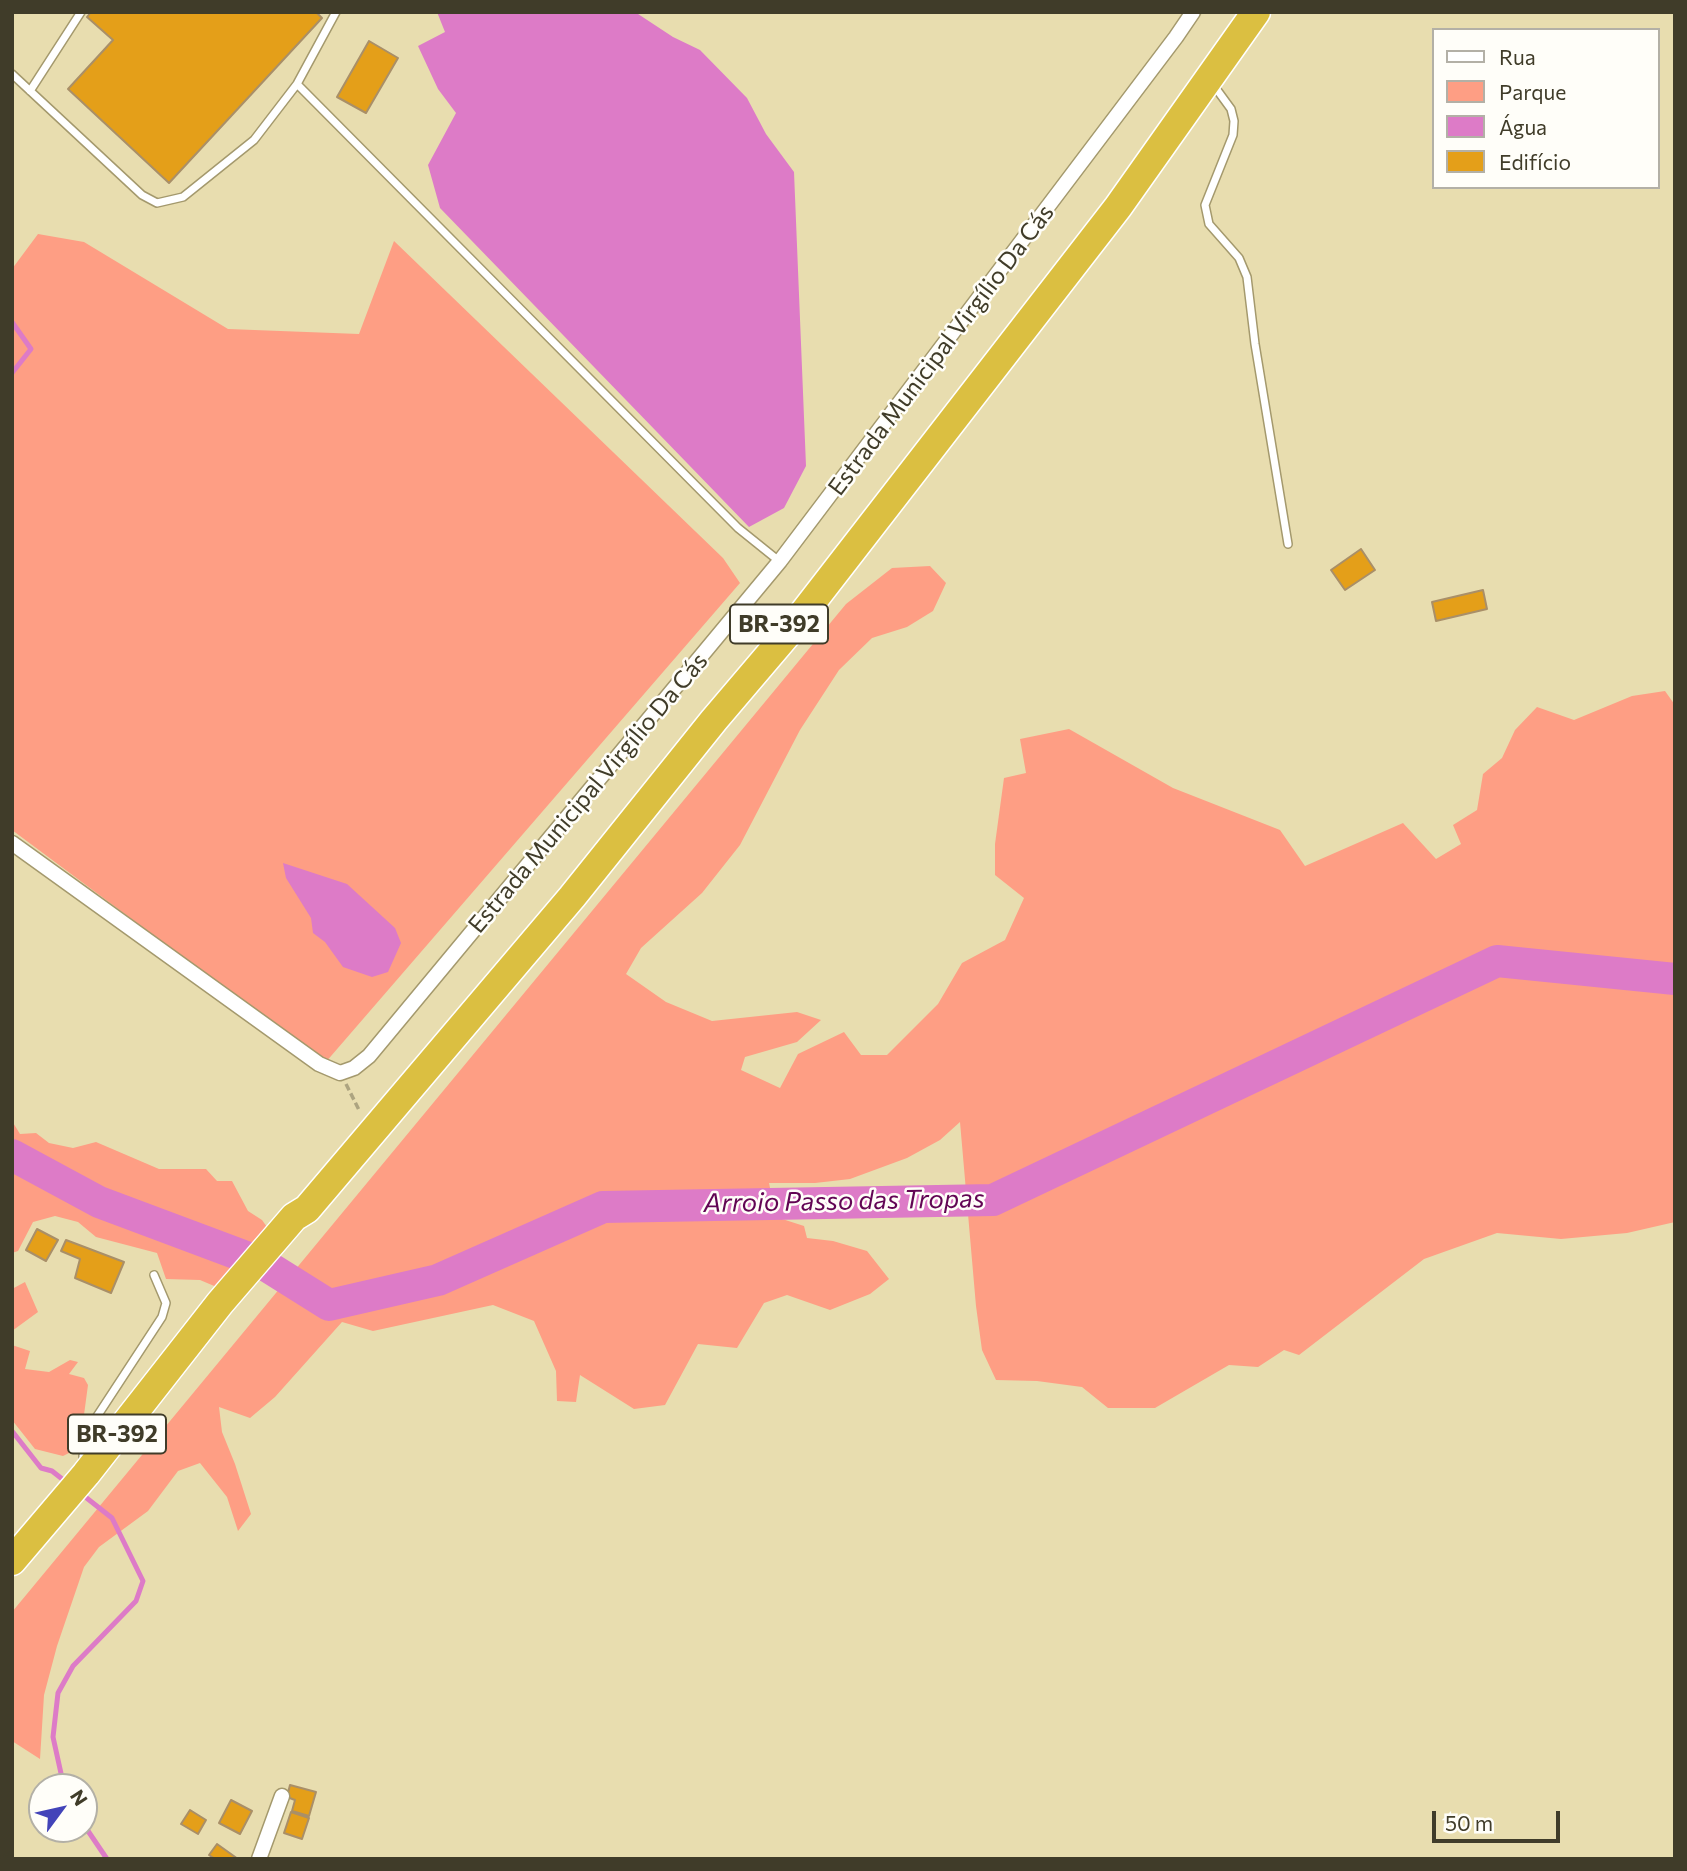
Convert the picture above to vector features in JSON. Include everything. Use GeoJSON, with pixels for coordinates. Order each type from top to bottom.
{"type":"FeatureCollection","features":[{"type":"Feature","properties":{"kind":"highway","name":"BR-392"},"geometry":{"type":"LineString","coordinates":[[12,1561],[86,1474],[220,1303],[294,1217],[301,1204],[365,1121],[706,715],[874,506],[1204,77],[1242,12]]}},
{"type":"Feature","properties":{"kind":"highway"},"geometry":{"type":"LineString","coordinates":[[294,1217],[307,1209],[572,897],[714,720],[788,633],[1118,207],[1204,77],[1256,12]]}},
{"type":"Feature","properties":{"kind":"street","name":"Estrada Municipal Virgílio Da Cás"},"geometry":{"type":"LineString","coordinates":[[340,1073],[354,1068],[369,1056],[780,561],[1193,12]]}},
{"type":"Feature","properties":{"kind":"street"},"geometry":{"type":"LineString","coordinates":[[12,843],[319,1065],[340,1073]]}},
{"type":"Feature","properties":{"kind":"street"},"geometry":{"type":"LineString","coordinates":[[259,1859],[282,1796]]}},
{"type":"Feature","properties":{"kind":"lane"},"geometry":{"type":"LineString","coordinates":[[30,91],[81,12]]}},
{"type":"Feature","properties":{"kind":"lane"},"geometry":{"type":"LineString","coordinates":[[12,74],[142,195],[157,203],[183,197],[254,140],[297,85],[336,12]]}},
{"type":"Feature","properties":{"kind":"lane"},"geometry":{"type":"LineString","coordinates":[[1204,77],[1231,109],[1234,121],[1233,135],[1205,205],[1209,224],[1239,258],[1247,277],[1255,344],[1288,544]]}},
{"type":"Feature","properties":{"kind":"lane"},"geometry":{"type":"LineString","coordinates":[[297,85],[738,528],[780,561]]}},
{"type":"Feature","properties":{"kind":"lane"},"geometry":{"type":"LineString","coordinates":[[86,1474],[83,1456],[92,1424],[162,1317],[166,1303],[155,1275]]}},
{"type":"Feature","properties":{"kind":"path"},"geometry":{"type":"LineString","coordinates":[[340,1073],[365,1121]]}},
{"type":"Feature","properties":{"kind":"green space"},"geometry":{"type":"Polygon","coordinates":[[[38,234],[84,242],[228,329],[359,334],[394,241],[723,558],[740,583],[325,1063],[12,830],[12,269],[38,234]]]}},
{"type":"Feature","properties":{"kind":"green space"},"geometry":{"type":"Polygon","coordinates":[[[930,566],[946,583],[933,611],[907,627],[872,638],[839,670],[800,730],[740,845],[702,893],[641,948],[626,974],[666,1002],[712,1021],[797,1012],[821,1020],[797,1042],[745,1057],[741,1070],[780,1088],[798,1054],[844,1032],[861,1055],[887,1055],[938,1004],[962,963],[1005,940],[1024,898],[995,875],[995,844],[1004,778],[1026,773],[1020,739],[1069,729],[1173,788],[1280,830],[1305,866],[1403,823],[1436,859],[1461,844],[1453,825],[1477,810],[1483,774],[1502,758],[1515,730],[1537,707],[1574,720],[1632,696],[1665,691],[1675,705],[1675,1222],[1627,1233],[1561,1239],[1497,1233],[1424,1259],[1299,1355],[1284,1350],[1258,1367],[1229,1365],[1155,1408],[1108,1408],[1082,1387],[1037,1381],[996,1380],[982,1350],[960,1122],[940,1140],[907,1158],[850,1179],[815,1183],[769,1183],[776,1217],[804,1226],[807,1238],[833,1241],[867,1251],[889,1279],[870,1294],[830,1310],[787,1295],[764,1303],[737,1348],[698,1344],[665,1405],[634,1409],[580,1375],[576,1402],[557,1401],[556,1371],[534,1321],[493,1305],[373,1331],[342,1322],[275,1397],[250,1418],[219,1407],[222,1432],[251,1514],[238,1531],[227,1497],[200,1463],[178,1471],[148,1511],[99,1547],[84,1567],[57,1646],[44,1695],[40,1759],[12,1741],[12,1612],[846,604],[892,568],[930,566]]]}},
{"type":"Feature","properties":{"kind":"green space"},"geometry":{"type":"Polygon","coordinates":[[[12,1121],[20,1134],[36,1133],[49,1143],[73,1148],[96,1142],[159,1169],[206,1169],[217,1181],[232,1181],[248,1211],[262,1220],[267,1227],[219,1288],[200,1280],[166,1279],[157,1253],[96,1237],[78,1222],[55,1216],[33,1222],[18,1251],[12,1253],[12,1121]]]}},
{"type":"Feature","properties":{"kind":"green space"},"geometry":{"type":"Polygon","coordinates":[[[25,1282],[38,1312],[12,1331],[12,1289],[25,1282]]]}},
{"type":"Feature","properties":{"kind":"green space"},"geometry":{"type":"Polygon","coordinates":[[[12,1345],[30,1351],[25,1369],[49,1372],[70,1360],[78,1362],[69,1374],[84,1378],[88,1385],[81,1437],[71,1452],[63,1456],[35,1449],[12,1420],[12,1345]]]}},
{"type":"Feature","properties":{"kind":"water"},"geometry":{"type":"Polygon","coordinates":[[[437,12],[635,12],[673,37],[700,50],[747,98],[766,134],[794,172],[806,466],[784,508],[749,527],[440,208],[428,165],[456,113],[438,89],[418,46],[445,32],[437,12]]]}},
{"type":"Feature","properties":{"kind":"water"},"geometry":{"type":"Polygon","coordinates":[[[283,863],[347,884],[395,928],[401,943],[388,972],[372,977],[343,967],[325,942],[313,933],[311,918],[286,878],[283,863]]]}},
{"type":"Feature","properties":{"kind":"building"},"geometry":{"type":"Polygon","coordinates":[[[91,12],[316,12],[322,18],[169,183],[68,89],[113,40],[87,17],[91,12]]]}},
{"type":"Feature","properties":{"kind":"building"},"geometry":{"type":"Polygon","coordinates":[[[369,41],[398,58],[366,113],[337,97],[369,41]]]}},
{"type":"Feature","properties":{"kind":"building"},"geometry":{"type":"Polygon","coordinates":[[[1361,549],[1375,570],[1345,590],[1331,570],[1361,549]]]}},
{"type":"Feature","properties":{"kind":"building"},"geometry":{"type":"Polygon","coordinates":[[[1483,590],[1487,609],[1436,621],[1432,602],[1483,590]]]}},
{"type":"Feature","properties":{"kind":"building"},"geometry":{"type":"Polygon","coordinates":[[[37,1229],[58,1240],[46,1261],[26,1250],[37,1229]]]}},
{"type":"Feature","properties":{"kind":"building"},"geometry":{"type":"Polygon","coordinates":[[[66,1240],[124,1262],[111,1293],[75,1278],[80,1259],[61,1251],[66,1240]]]}},
{"type":"Feature","properties":{"kind":"building"},"geometry":{"type":"Polygon","coordinates":[[[290,1785],[316,1792],[309,1816],[292,1811],[295,1800],[287,1797],[290,1785]]]}},
{"type":"Feature","properties":{"kind":"building"},"geometry":{"type":"Polygon","coordinates":[[[231,1800],[252,1811],[240,1834],[219,1823],[231,1800]]]}},
{"type":"Feature","properties":{"kind":"building"},"geometry":{"type":"Polygon","coordinates":[[[190,1810],[206,1820],[198,1834],[181,1824],[190,1810]]]}},
{"type":"Feature","properties":{"kind":"building"},"geometry":{"type":"Polygon","coordinates":[[[291,1812],[309,1818],[302,1839],[284,1833],[291,1812]]]}},
{"type":"Feature","properties":{"kind":"building"},"geometry":{"type":"Polygon","coordinates":[[[217,1844],[238,1859],[215,1859],[209,1855],[217,1844]]]}},
{"type":"Feature","properties":{"kind":"waterway"},"geometry":{"type":"LineString","coordinates":[[12,322],[31,349],[12,373]]}},
{"type":"Feature","properties":{"kind":"waterway","name":"Arroio Passo das Tropas"},"geometry":{"type":"LineString","coordinates":[[12,1155],[99,1202],[262,1263],[329,1305],[438,1280],[603,1207],[993,1200],[1497,961],[1675,979]]}},
{"type":"Feature","properties":{"kind":"waterway"},"geometry":{"type":"LineString","coordinates":[[12,1431],[41,1468],[52,1471],[66,1482]]}},
{"type":"Feature","properties":{"kind":"waterway"},"geometry":{"type":"LineString","coordinates":[[61,1773],[53,1737],[58,1693],[73,1666],[136,1601],[143,1581],[112,1518],[79,1492]]}},
{"type":"Feature","properties":{"kind":"waterway"},"geometry":{"type":"LineString","coordinates":[[96,1843],[107,1859]]}}]}
